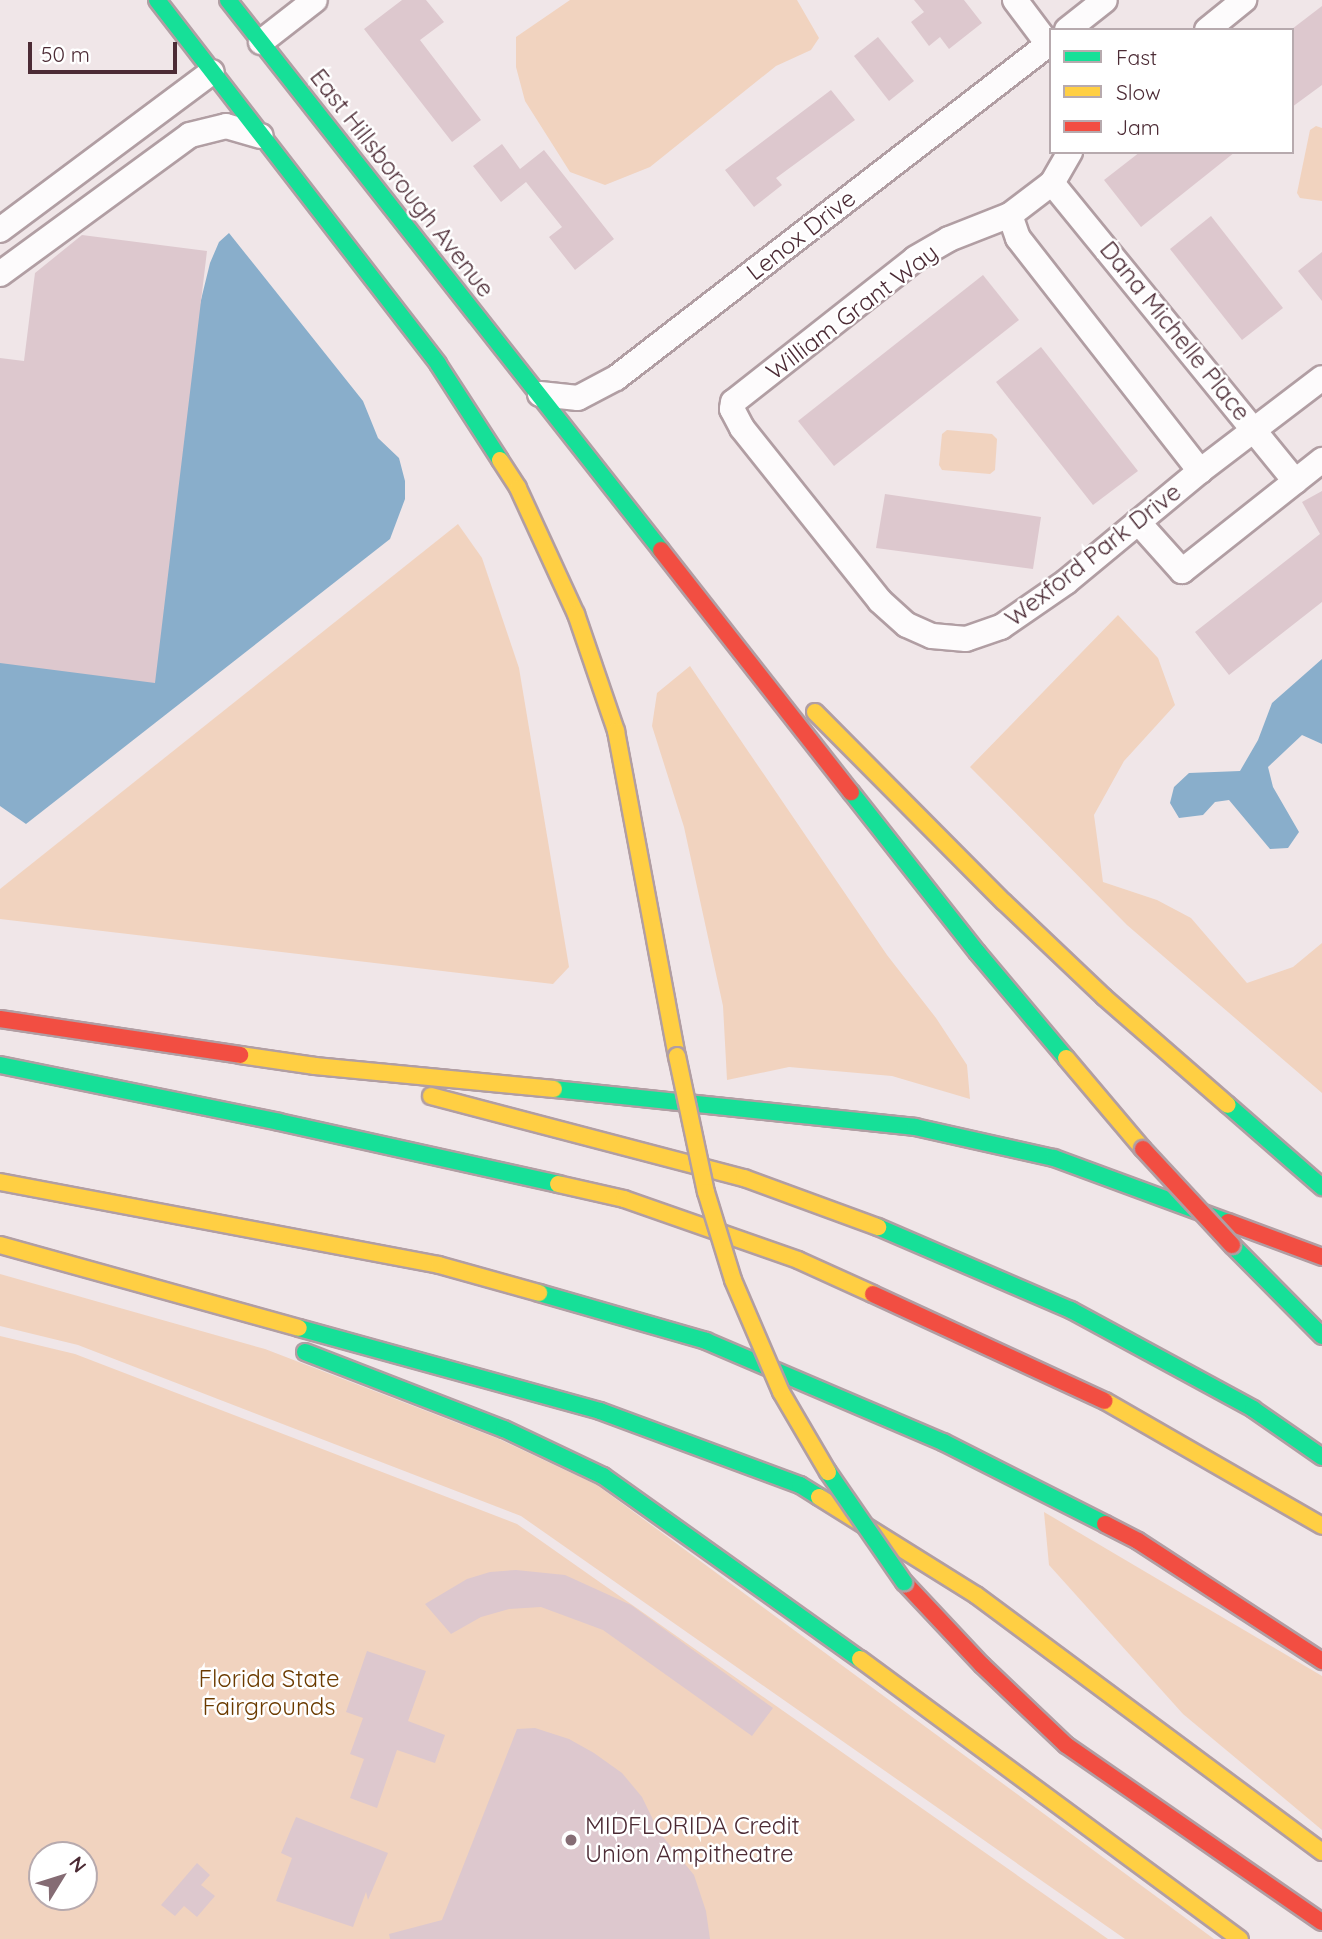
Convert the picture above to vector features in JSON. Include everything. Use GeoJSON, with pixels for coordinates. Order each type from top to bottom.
{"type":"FeatureCollection","features":[{"type":"Feature","properties":{"kind":"main road"},"geometry":{"type":"LineString","coordinates":[[157,0],[225,72],[261,135],[438,364],[517,488],[576,614],[616,731],[677,1056],[706,1192],[738,1292],[781,1392],[836,1485],[904,1582],[982,1665],[1066,1745],[1322,1922]]}},
{"type":"Feature","properties":{"kind":"main road","name":"East Hillsborough Avenue"},"geometry":{"type":"LineString","coordinates":[[228,0],[249,40],[415,237],[688,585]]}},
{"type":"Feature","properties":{"kind":"main road"},"geometry":{"type":"LineString","coordinates":[[358,192],[389,221],[415,237]]}},
{"type":"Feature","properties":{"kind":"main road"},"geometry":{"type":"LineString","coordinates":[[688,585],[787,684]]}},
{"type":"Feature","properties":{"kind":"main road"},"geometry":{"type":"LineString","coordinates":[[688,585],[977,952],[1143,1149],[1322,1336]]}},
{"type":"Feature","properties":{"kind":"main road"},"geometry":{"type":"LineString","coordinates":[[807,704],[1004,902],[1104,997],[1322,1187]]}},
{"type":"Feature","properties":{"kind":"main road"},"geometry":{"type":"LineString","coordinates":[[0,1020],[315,1066],[728,1105],[915,1127],[1054,1158],[1322,1257]]}},
{"type":"Feature","properties":{"kind":"main road"},"geometry":{"type":"LineString","coordinates":[[0,1065],[279,1122],[624,1199],[798,1260],[1086,1390],[1322,1526]]}},
{"type":"Feature","properties":{"kind":"main road"},"geometry":{"type":"LineString","coordinates":[[315,1066],[744,1178],[885,1230],[1071,1310],[1253,1409],[1322,1457]]}},
{"type":"Feature","properties":{"kind":"main road"},"geometry":{"type":"LineString","coordinates":[[0,1182],[439,1265],[706,1341],[943,1442],[1125,1535],[1322,1661]]}},
{"type":"Feature","properties":{"kind":"main road"},"geometry":{"type":"LineString","coordinates":[[0,1245],[600,1411],[800,1485],[976,1595],[1322,1852]]}},
{"type":"Feature","properties":{"kind":"main road"},"geometry":{"type":"LineString","coordinates":[[97,1272],[262,1336]]}},
{"type":"Feature","properties":{"kind":"main road"},"geometry":{"type":"LineString","coordinates":[[288,1346],[504,1429],[603,1476],[960,1730],[1240,1939]]}},
{"type":"Feature","properties":{"kind":"main road"},"geometry":{"type":"LineString","coordinates":[[1144,1801],[1300,1928]]}},
{"type":"Feature","properties":{"kind":"street"},"geometry":{"type":"LineString","coordinates":[[249,40],[315,0]]}},
{"type":"Feature","properties":{"kind":"street"},"geometry":{"type":"LineString","coordinates":[[1015,0],[1049,33]]}},
{"type":"Feature","properties":{"kind":"street","name":"Lenox Drive"},"geometry":{"type":"LineString","coordinates":[[1069,28],[1105,0]]}},
{"type":"Feature","properties":{"kind":"street"},"geometry":{"type":"LineString","coordinates":[[1209,28],[1244,0]]}},
{"type":"Feature","properties":{"kind":"street","name":"Lenox Drive"},"geometry":{"type":"LineString","coordinates":[[540,394],[578,398],[616,378],[1049,44]]}},
{"type":"Feature","properties":{"kind":"street"},"geometry":{"type":"LineString","coordinates":[[0,230],[225,72]]}},
{"type":"Feature","properties":{"kind":"street"},"geometry":{"type":"LineString","coordinates":[[0,274],[190,135],[226,126],[261,135]]}},
{"type":"Feature","properties":{"kind":"street","name":"William Grant Way"},"geometry":{"type":"LineString","coordinates":[[733,402],[915,259],[949,239],[1010,215],[1052,183],[1069,154]]}},
{"type":"Feature","properties":{"kind":"street","name":"Dana Michelle Place"},"geometry":{"type":"LineString","coordinates":[[1052,183],[1295,481]]}},
{"type":"Feature","properties":{"kind":"street"},"geometry":{"type":"LineString","coordinates":[[1010,215],[1018,238],[1200,471]]}},
{"type":"Feature","properties":{"kind":"street","name":"Wexford Park Drive"},"geometry":{"type":"LineString","coordinates":[[733,402],[732,409],[742,428],[880,601],[907,625],[932,636],[966,639],[1002,627],[1066,582],[1200,471],[1322,378]]}},
{"type":"Feature","properties":{"kind":"street"},"geometry":{"type":"LineString","coordinates":[[1138,522],[1182,571],[1322,460]]}},
{"type":"Feature","properties":{"kind":"green space"},"geometry":{"type":"Polygon","coordinates":[[[570,0],[797,0],[819,38],[811,50],[776,66],[650,167],[605,185],[570,172],[525,101],[516,67],[516,37],[570,0]]]}},
{"type":"Feature","properties":{"kind":"green space"},"geometry":{"type":"Polygon","coordinates":[[[1316,126],[1322,128],[1322,201],[1300,198],[1297,193],[1310,130],[1316,126]]]}},
{"type":"Feature","properties":{"kind":"green space"},"geometry":{"type":"Polygon","coordinates":[[[947,430],[992,434],[997,439],[995,470],[990,474],[942,470],[939,465],[942,434],[947,430]]]}},
{"type":"Feature","properties":{"kind":"green space"},"geometry":{"type":"Polygon","coordinates":[[[458,524],[482,558],[519,668],[569,967],[553,984],[0,919],[0,889],[458,524]]]}},
{"type":"Feature","properties":{"kind":"green space"},"geometry":{"type":"Polygon","coordinates":[[[1118,615],[1158,658],[1175,705],[1124,761],[1094,815],[1103,882],[1157,900],[1191,918],[1247,983],[1293,967],[1322,943],[1322,1093],[1127,925],[970,767],[1118,615]]]}},
{"type":"Feature","properties":{"kind":"green space"},"geometry":{"type":"Polygon","coordinates":[[[690,666],[887,955],[936,1018],[967,1065],[970,1099],[892,1076],[789,1067],[727,1080],[723,1006],[684,827],[652,726],[657,693],[690,666]]]}},
{"type":"Feature","properties":{"kind":"green space"},"geometry":{"type":"Polygon","coordinates":[[[0,1274],[265,1349],[499,1439],[597,1485],[1214,1939],[1125,1939],[521,1516],[78,1345],[0,1326],[0,1274]]]}},
{"type":"Feature","properties":{"kind":"green space","name":"Florida State Fairgrounds"},"geometry":{"type":"Polygon","coordinates":[[[0,1336],[75,1354],[517,1524],[1108,1939],[0,1939],[0,1336]]]}},
{"type":"Feature","properties":{"kind":"green space"},"geometry":{"type":"Polygon","coordinates":[[[1044,1512],[1322,1676],[1322,1830],[1183,1714],[1049,1565],[1044,1512]]]}},
{"type":"Feature","properties":{"kind":"water"},"geometry":{"type":"Polygon","coordinates":[[[229,233],[363,401],[378,438],[399,458],[405,481],[405,499],[390,539],[26,824],[0,806],[0,632],[200,304],[210,263],[219,242],[229,233]]]}},
{"type":"Feature","properties":{"kind":"water"},"geometry":{"type":"Polygon","coordinates":[[[1322,659],[1322,744],[1302,735],[1268,767],[1273,787],[1299,832],[1288,848],[1270,849],[1229,800],[1215,802],[1203,815],[1179,818],[1170,803],[1174,787],[1189,773],[1240,771],[1258,740],[1272,703],[1322,659]]]}},
{"type":"Feature","properties":{"kind":"building"},"geometry":{"type":"Polygon","coordinates":[[[402,0],[426,0],[444,22],[420,40],[481,120],[452,142],[364,29],[402,0]]]}},
{"type":"Feature","properties":{"kind":"building"},"geometry":{"type":"Polygon","coordinates":[[[914,0],[964,0],[982,23],[949,49],[940,37],[929,46],[911,22],[924,12],[914,0]]]}},
{"type":"Feature","properties":{"kind":"building"},"geometry":{"type":"Polygon","coordinates":[[[1322,6],[1322,85],[1294,106],[1294,28],[1322,6]]]}},
{"type":"Feature","properties":{"kind":"building"},"geometry":{"type":"Polygon","coordinates":[[[878,37],[914,81],[889,101],[854,56],[878,37]]]}},
{"type":"Feature","properties":{"kind":"building"},"geometry":{"type":"Polygon","coordinates":[[[831,90],[855,120],[776,178],[782,185],[754,207],[725,170],[831,90]]]}},
{"type":"Feature","properties":{"kind":"building"},"geometry":{"type":"Polygon","coordinates":[[[502,144],[520,169],[544,150],[614,239],[575,270],[549,237],[562,227],[526,182],[501,202],[473,166],[502,144]]]}},
{"type":"Feature","properties":{"kind":"building"},"geometry":{"type":"Polygon","coordinates":[[[1137,154],[1232,154],[1141,227],[1104,180],[1137,154]]]}},
{"type":"Feature","properties":{"kind":"building"},"geometry":{"type":"Polygon","coordinates":[[[1211,216],[1283,308],[1242,340],[1170,249],[1211,216]]]}},
{"type":"Feature","properties":{"kind":"building"},"geometry":{"type":"Polygon","coordinates":[[[82,235],[207,251],[155,683],[0,663],[0,358],[24,361],[35,273],[82,235]]]}},
{"type":"Feature","properties":{"kind":"building"},"geometry":{"type":"Polygon","coordinates":[[[1322,252],[1322,301],[1298,271],[1322,252]]]}},
{"type":"Feature","properties":{"kind":"building"},"geometry":{"type":"Polygon","coordinates":[[[983,275],[1019,320],[834,466],[798,421],[983,275]]]}},
{"type":"Feature","properties":{"kind":"building"},"geometry":{"type":"Polygon","coordinates":[[[1041,347],[1138,471],[1093,505],[996,382],[1041,347]]]}},
{"type":"Feature","properties":{"kind":"building"},"geometry":{"type":"Polygon","coordinates":[[[1322,491],[1322,602],[1229,675],[1195,632],[1320,534],[1302,502],[1322,491]]]}},
{"type":"Feature","properties":{"kind":"building"},"geometry":{"type":"Polygon","coordinates":[[[885,494],[1041,517],[1033,569],[876,548],[885,494]]]}},
{"type":"Feature","properties":{"kind":"building"},"geometry":{"type":"Polygon","coordinates":[[[516,1570],[565,1575],[631,1605],[773,1708],[752,1736],[603,1630],[541,1607],[509,1609],[481,1617],[451,1634],[425,1604],[467,1579],[490,1572],[516,1570]]]}},
{"type":"Feature","properties":{"kind":"building"},"geometry":{"type":"Polygon","coordinates":[[[367,1651],[426,1671],[408,1721],[445,1735],[435,1763],[397,1750],[377,1808],[350,1798],[364,1759],[350,1754],[363,1718],[346,1712],[367,1651]]]}},
{"type":"Feature","properties":{"kind":"building","name":"MIDFLORIDA Credit Union Ampitheatre"},"geometry":{"type":"Polygon","coordinates":[[[535,1728],[569,1739],[594,1753],[622,1773],[642,1797],[659,1832],[694,1875],[706,1911],[710,1939],[390,1939],[389,1934],[442,1920],[517,1729],[535,1728]]]}},
{"type":"Feature","properties":{"kind":"building"},"geometry":{"type":"Polygon","coordinates":[[[296,1817],[388,1853],[368,1900],[366,1892],[353,1927],[276,1901],[292,1858],[281,1853],[296,1817]]]}},
{"type":"Feature","properties":{"kind":"building"},"geometry":{"type":"Polygon","coordinates":[[[197,1863],[210,1875],[201,1885],[215,1896],[197,1917],[184,1906],[175,1916],[161,1905],[197,1863]]]}},
{"type":"Feature","properties":{"kind":"traffic: fast"},"geometry":{"type":"LineString","coordinates":[[157,0],[438,364],[500,460]]}},
{"type":"Feature","properties":{"kind":"traffic: fast"},"geometry":{"type":"LineString","coordinates":[[228,0],[661,550]]}},
{"type":"Feature","properties":{"kind":"traffic: fast"},"geometry":{"type":"LineString","coordinates":[[851,792],[977,952],[1066,1058]]}},
{"type":"Feature","properties":{"kind":"traffic: fast"},"geometry":{"type":"LineString","coordinates":[[0,1065],[279,1122],[558,1184]]}},
{"type":"Feature","properties":{"kind":"traffic: fast"},"geometry":{"type":"LineString","coordinates":[[554,1089],[915,1127],[1054,1158],[1228,1222]]}},
{"type":"Feature","properties":{"kind":"traffic: fast"},"geometry":{"type":"LineString","coordinates":[[1228,1105],[1322,1187]]}},
{"type":"Feature","properties":{"kind":"traffic: fast"},"geometry":{"type":"LineString","coordinates":[[878,1227],[1071,1310],[1253,1409],[1322,1457]]}},
{"type":"Feature","properties":{"kind":"traffic: fast"},"geometry":{"type":"LineString","coordinates":[[1232,1245],[1322,1336]]}},
{"type":"Feature","properties":{"kind":"traffic: fast"},"geometry":{"type":"LineString","coordinates":[[539,1293],[706,1341],[943,1442],[1105,1524]]}},
{"type":"Feature","properties":{"kind":"traffic: fast"},"geometry":{"type":"LineString","coordinates":[[299,1328],[600,1411],[800,1485],[819,1497]]}},
{"type":"Feature","properties":{"kind":"traffic: fast"},"geometry":{"type":"LineString","coordinates":[[305,1352],[504,1429],[603,1476],[860,1659]]}},
{"type":"Feature","properties":{"kind":"traffic: fast"},"geometry":{"type":"LineString","coordinates":[[828,1472],[904,1582]]}},
{"type":"Feature","properties":{"kind":"traffic: slow"},"geometry":{"type":"LineString","coordinates":[[500,460],[518,488],[576,614],[616,731],[677,1056]]}},
{"type":"Feature","properties":{"kind":"traffic: slow"},"geometry":{"type":"LineString","coordinates":[[815,712],[1004,902],[1104,997],[1228,1105]]}},
{"type":"Feature","properties":{"kind":"traffic: slow"},"geometry":{"type":"LineString","coordinates":[[240,1055],[315,1066],[554,1089]]}},
{"type":"Feature","properties":{"kind":"traffic: slow"},"geometry":{"type":"LineString","coordinates":[[677,1056],[706,1192],[733,1280],[781,1392],[828,1472]]}},
{"type":"Feature","properties":{"kind":"traffic: slow"},"geometry":{"type":"LineString","coordinates":[[1066,1058],[1143,1149]]}},
{"type":"Feature","properties":{"kind":"traffic: slow"},"geometry":{"type":"LineString","coordinates":[[431,1096],[744,1178],[878,1227]]}},
{"type":"Feature","properties":{"kind":"traffic: slow"},"geometry":{"type":"LineString","coordinates":[[0,1182],[439,1265],[539,1293]]}},
{"type":"Feature","properties":{"kind":"traffic: slow"},"geometry":{"type":"LineString","coordinates":[[558,1184],[624,1199],[798,1260],[873,1294]]}},
{"type":"Feature","properties":{"kind":"traffic: slow"},"geometry":{"type":"LineString","coordinates":[[0,1245],[299,1328]]}},
{"type":"Feature","properties":{"kind":"traffic: slow"},"geometry":{"type":"LineString","coordinates":[[1105,1401],[1322,1526]]}},
{"type":"Feature","properties":{"kind":"traffic: slow"},"geometry":{"type":"LineString","coordinates":[[819,1497],[976,1595],[1322,1852]]}},
{"type":"Feature","properties":{"kind":"traffic: slow"},"geometry":{"type":"LineString","coordinates":[[860,1659],[1240,1939]]}},
{"type":"Feature","properties":{"kind":"traffic: jam"},"geometry":{"type":"LineString","coordinates":[[661,550],[851,792]]}},
{"type":"Feature","properties":{"kind":"traffic: jam"},"geometry":{"type":"LineString","coordinates":[[0,1019],[240,1055]]}},
{"type":"Feature","properties":{"kind":"traffic: jam"},"geometry":{"type":"LineString","coordinates":[[1143,1149],[1232,1245]]}},
{"type":"Feature","properties":{"kind":"traffic: jam"},"geometry":{"type":"LineString","coordinates":[[1228,1222],[1322,1257]]}},
{"type":"Feature","properties":{"kind":"traffic: jam"},"geometry":{"type":"LineString","coordinates":[[873,1294],[1105,1401]]}},
{"type":"Feature","properties":{"kind":"traffic: jam"},"geometry":{"type":"LineString","coordinates":[[1105,1524],[1138,1541],[1322,1661]]}},
{"type":"Feature","properties":{"kind":"traffic: jam"},"geometry":{"type":"LineString","coordinates":[[904,1582],[982,1665],[1066,1745],[1322,1922]]}},
{"type":"Feature","properties":{"kind":"place","name":"MIDFLORIDA Credit Union Ampitheatre"},"geometry":{"type":"Point","coordinates":[571,1840]}}]}
